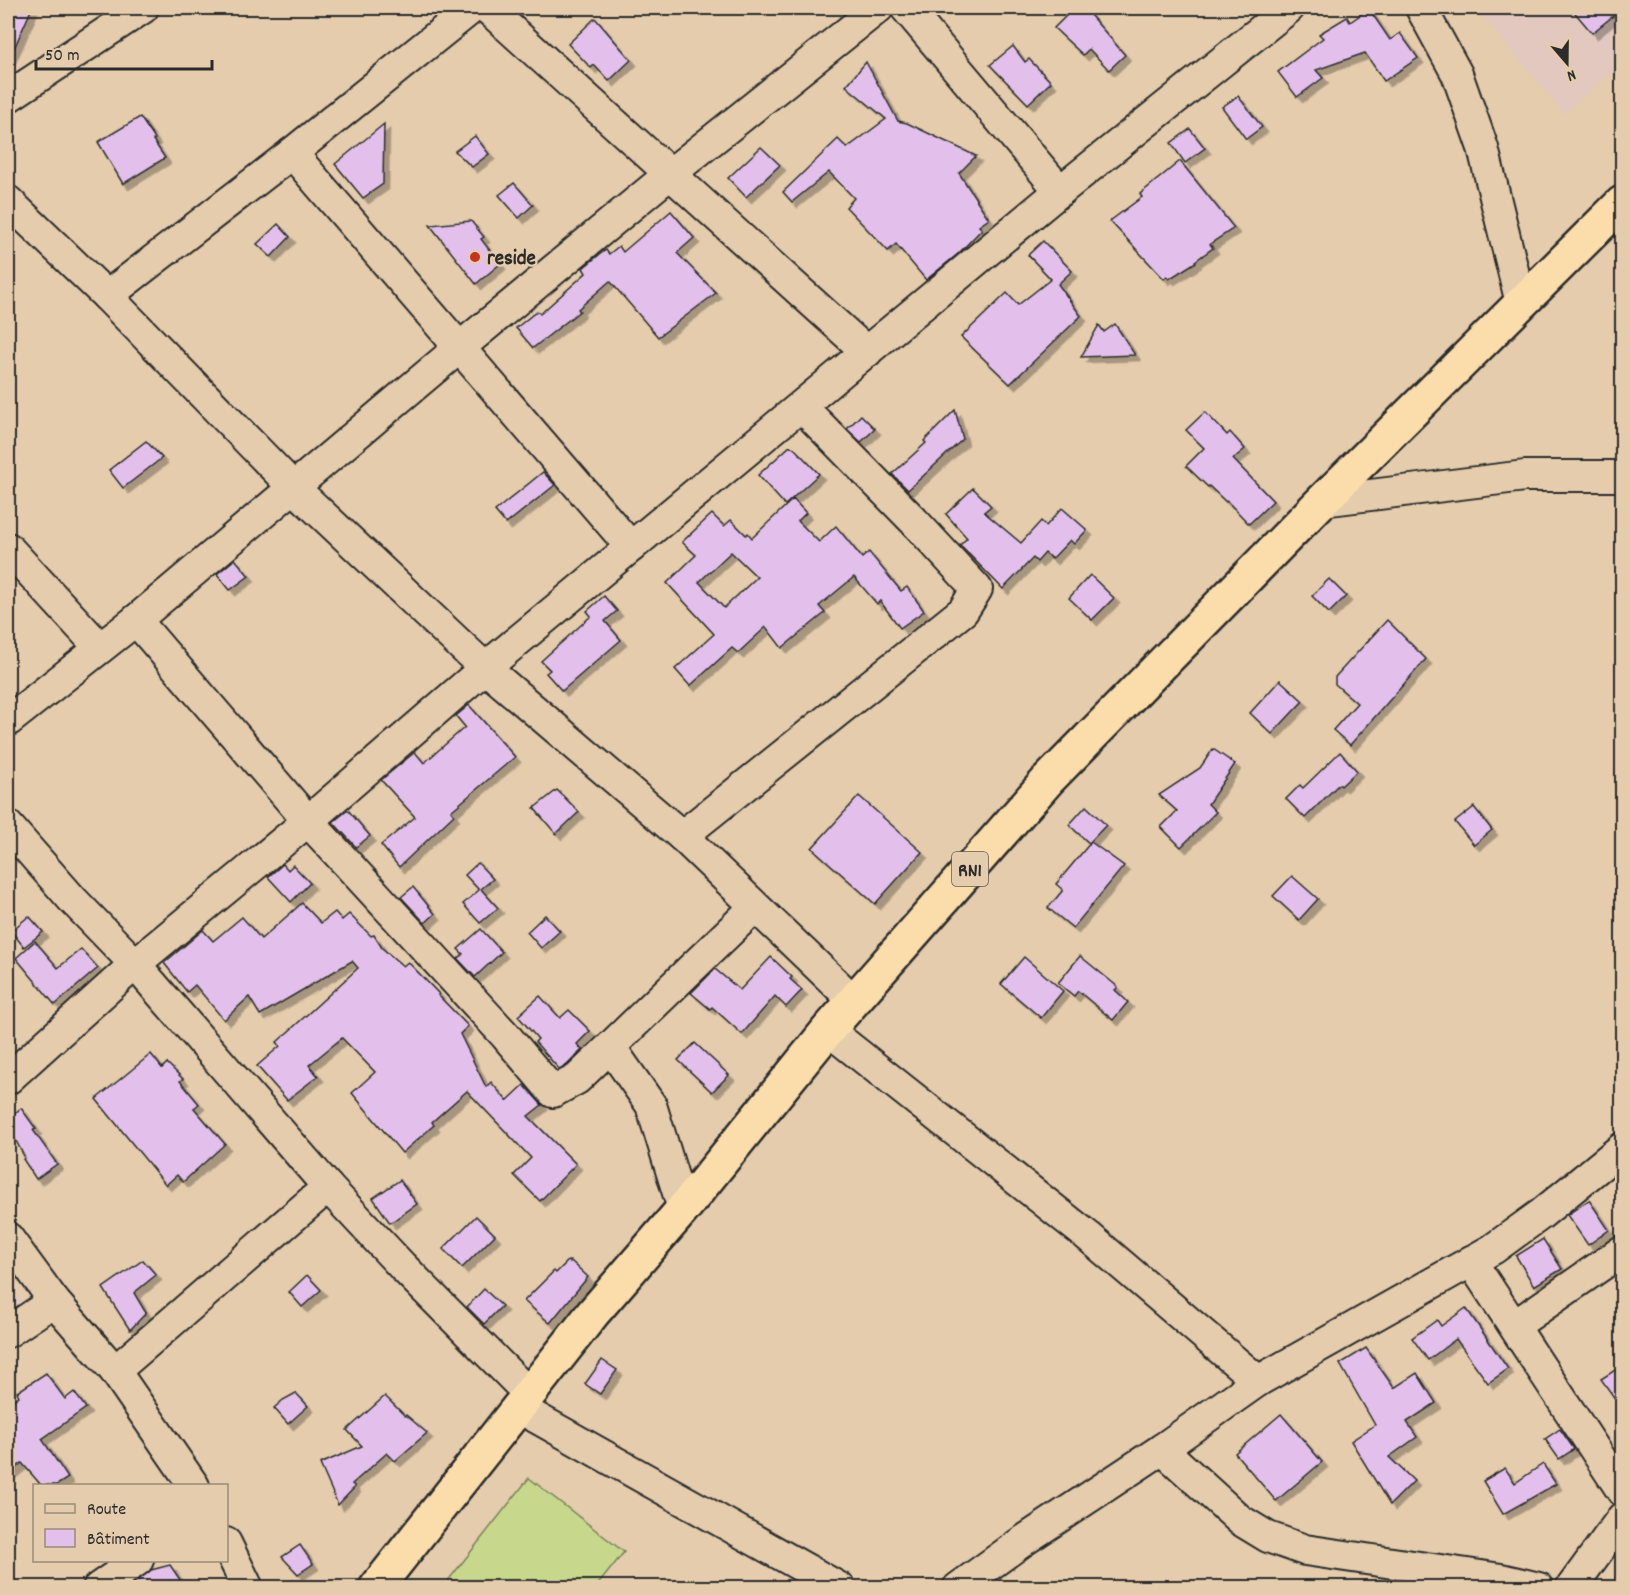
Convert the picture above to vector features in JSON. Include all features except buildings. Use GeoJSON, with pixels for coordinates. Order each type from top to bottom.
{"type":"FeatureCollection","features":[{"type":"Feature","properties":{"kind":"highway","name":"RN1"},"geometry":{"type":"LineString","coordinates":[[376,1587],[593,1313],[683,1209],[828,1030],[1048,780],[1322,501],[1623,203]]}},
{"type":"Feature","properties":{"kind":"street"},"geometry":{"type":"LineString","coordinates":[[8,97],[143,8]]}},
{"type":"Feature","properties":{"kind":"street"},"geometry":{"type":"LineString","coordinates":[[107,296],[292,153],[472,8]]}},
{"type":"Feature","properties":{"kind":"street"},"geometry":{"type":"LineString","coordinates":[[488,8],[867,352]]}},
{"type":"Feature","properties":{"kind":"street"},"geometry":{"type":"LineString","coordinates":[[8,721],[136,620],[671,173],[878,8]]}},
{"type":"Feature","properties":{"kind":"street"},"geometry":{"type":"LineString","coordinates":[[906,8],[1060,192]]}},
{"type":"Feature","properties":{"kind":"street"},"geometry":{"type":"LineString","coordinates":[[8,1079],[135,964],[308,821],[485,668],[1060,192],[1289,8]]}},
{"type":"Feature","properties":{"kind":"street"},"geometry":{"type":"LineString","coordinates":[[1421,8],[1457,74],[1483,148],[1521,303]]}},
{"type":"Feature","properties":{"kind":"street"},"geometry":{"type":"LineString","coordinates":[[292,153],[631,547]]}},
{"type":"Feature","properties":{"kind":"street"},"geometry":{"type":"LineString","coordinates":[[11,211],[107,296],[293,487],[485,668],[682,836],[854,1001]]}},
{"type":"Feature","properties":{"kind":"street"},"geometry":{"type":"LineString","coordinates":[[682,836],[963,611],[977,589],[802,407]]}},
{"type":"Feature","properties":{"kind":"street"},"geometry":{"type":"LineString","coordinates":[[1322,501],[1525,476],[1623,476]]}},
{"type":"Feature","properties":{"kind":"street"},"geometry":{"type":"LineString","coordinates":[[8,548],[100,648]]}},
{"type":"Feature","properties":{"kind":"street"},"geometry":{"type":"LineString","coordinates":[[136,620],[308,821],[505,1035],[553,1092],[577,1079],[611,1048],[755,907]]}},
{"type":"Feature","properties":{"kind":"street"},"geometry":{"type":"LineString","coordinates":[[8,826],[72,899],[135,964],[328,1187],[524,1401],[840,1587]]}},
{"type":"Feature","properties":{"kind":"street"},"geometry":{"type":"LineString","coordinates":[[828,1030],[1089,1237],[1258,1381]]}},
{"type":"Feature","properties":{"kind":"street"},"geometry":{"type":"LineString","coordinates":[[611,1048],[651,1106],[683,1209]]}},
{"type":"Feature","properties":{"kind":"street"},"geometry":{"type":"LineString","coordinates":[[958,1587],[1258,1381],[1472,1261],[1540,1215],[1623,1148]]}},
{"type":"Feature","properties":{"kind":"street"},"geometry":{"type":"LineString","coordinates":[[115,1371],[328,1187]]}},
{"type":"Feature","properties":{"kind":"street"},"geometry":{"type":"LineString","coordinates":[[8,1238],[54,1301],[115,1371],[193,1484]]}},
{"type":"Feature","properties":{"kind":"street"},"geometry":{"type":"LineString","coordinates":[[1514,1326],[1623,1251]]}},
{"type":"Feature","properties":{"kind":"street"},"geometry":{"type":"LineString","coordinates":[[1472,1261],[1623,1491]]}},
{"type":"Feature","properties":{"kind":"street"},"geometry":{"type":"LineString","coordinates":[[8,1332],[54,1301]]}},
{"type":"Feature","properties":{"kind":"street"},"geometry":{"type":"LineString","coordinates":[[1162,1449],[1240,1520],[1268,1538],[1305,1550],[1501,1579],[1539,1587]]}},
{"type":"Feature","properties":{"kind":"street"},"geometry":{"type":"LineString","coordinates":[[1571,1587],[1623,1518]]}},
{"type":"Feature","properties":{"kind":"street"},"geometry":{"type":"LineString","coordinates":[[228,1547],[248,1587]]}},
{"type":"Feature","properties":{"kind":"street"},"geometry":{"type":"LineString","coordinates":[[98,1587],[135,1562]]}},
{"type":"Feature","properties":{"kind":"shaded area"},"geometry":{"type":"Polygon","coordinates":[[[1475,8],[1622,8],[1622,64],[1564,113],[1475,8]]]}},
{"type":"Feature","properties":{"kind":"shaded area"},"geometry":{"type":"Polygon","coordinates":[[[8,1281],[25,1306],[8,1317],[8,1281]]]}},
{"type":"Feature","properties":{"kind":"green space"},"geometry":{"type":"Polygon","coordinates":[[[529,1478],[624,1552],[596,1587],[443,1587],[529,1478]]]}},
{"type":"Feature","properties":{"kind":"place","name":"reside"},"geometry":{"type":"Point","coordinates":[475,257]}}]}
